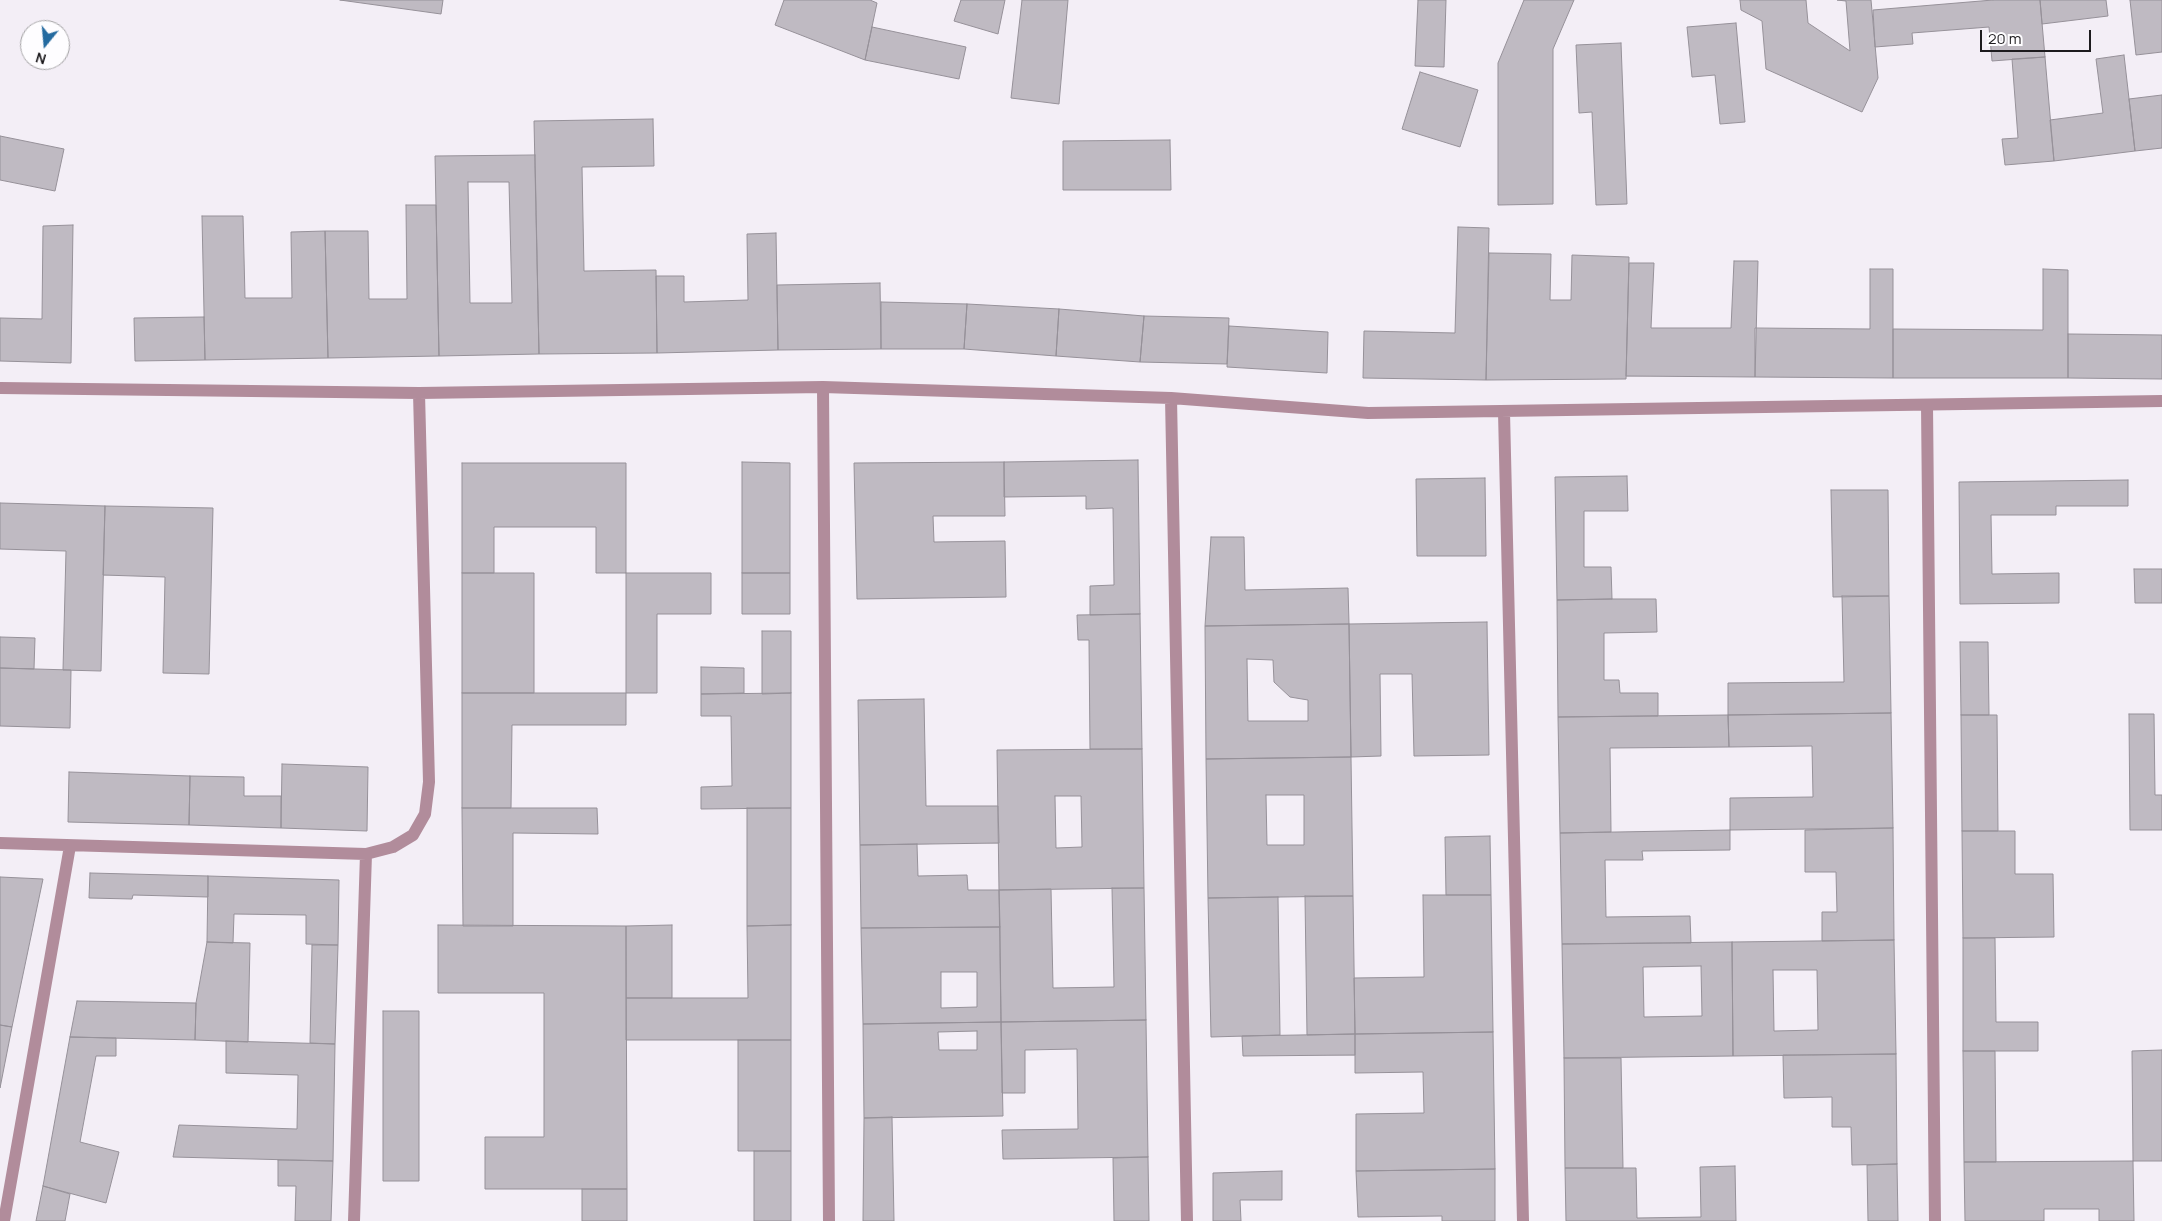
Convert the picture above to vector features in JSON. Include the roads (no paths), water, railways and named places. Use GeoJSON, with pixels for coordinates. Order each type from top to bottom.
{"type":"FeatureCollection","features":[{"type":"Feature","properties":{"kind":"street"},"geometry":{"type":"LineString","coordinates":[[824,387],[829,1221]]}},
{"type":"Feature","properties":{"kind":"street"},"geometry":{"type":"LineString","coordinates":[[0,388],[419,393],[824,387],[1171,398],[1368,413],[2162,401]]}},
{"type":"Feature","properties":{"kind":"street"},"geometry":{"type":"LineString","coordinates":[[0,844],[366,854],[393,847],[413,834],[425,814],[429,782],[419,393]]}},
{"type":"Feature","properties":{"kind":"street"},"geometry":{"type":"LineString","coordinates":[[1171,398],[1187,1221]]}},
{"type":"Feature","properties":{"kind":"street"},"geometry":{"type":"LineString","coordinates":[[1927,405],[1935,1221]]}},
{"type":"Feature","properties":{"kind":"street"},"geometry":{"type":"LineString","coordinates":[[1504,412],[1523,1221]]}},
{"type":"Feature","properties":{"kind":"street"},"geometry":{"type":"LineString","coordinates":[[4,1221],[70,846]]}},
{"type":"Feature","properties":{"kind":"street"},"geometry":{"type":"LineString","coordinates":[[354,1221],[366,854]]}}]}
